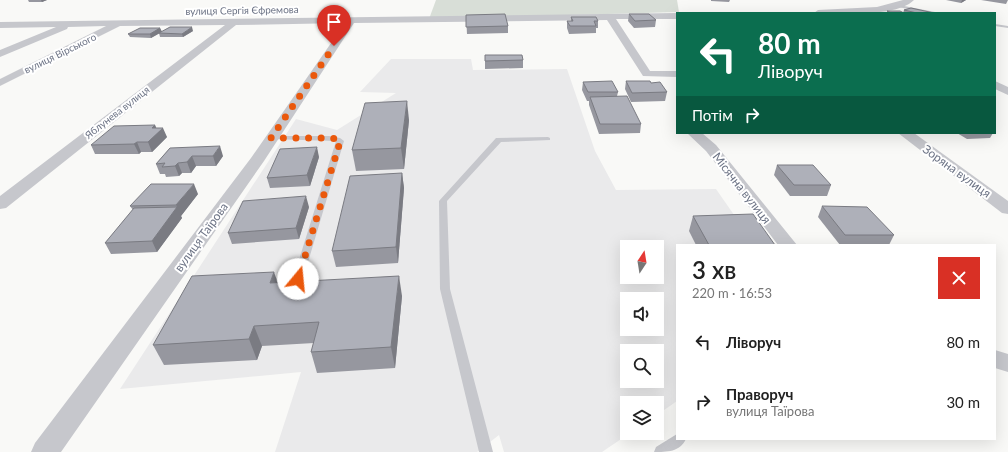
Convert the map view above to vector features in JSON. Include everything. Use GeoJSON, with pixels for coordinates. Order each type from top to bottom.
{"type":"FeatureCollection","features":[{"type":"Feature","properties":{"kind":"street"},"geometry":{"type":"LineString","coordinates":[[852,12],[899,6],[910,0]]}},
{"type":"Feature","properties":{"kind":"street","name":"вулиця Сергія Єфремова"},"geometry":{"type":"LineString","coordinates":[[0,25],[676,16]]}},
{"type":"Feature","properties":{"kind":"street"},"geometry":{"type":"LineString","coordinates":[[610,17],[647,74],[676,74]]}},
{"type":"Feature","properties":{"kind":"street","name":"вулиця Таїрова"},"geometry":{"type":"LineString","coordinates":[[45,452],[271,138],[352,20]]}},
{"type":"Feature","properties":{"kind":"street","name":"Яблунева вулиця"},"geometry":{"type":"LineString","coordinates":[[0,204],[235,21]]}},
{"type":"Feature","properties":{"kind":"street","name":"вулиця Вірського"},"geometry":{"type":"LineString","coordinates":[[0,83],[120,23]]}},
{"type":"Feature","properties":{"kind":"street"},"geometry":{"type":"LineString","coordinates":[[0,54],[71,24]]}},
{"type":"Feature","properties":{"kind":"street"},"geometry":{"type":"LineString","coordinates":[[996,85],[1008,91]]}},
{"type":"Feature","properties":{"kind":"street","name":"Місячна вулиця"},"geometry":{"type":"LineString","coordinates":[[695,134],[711,148],[787,244]]}},
{"type":"Feature","properties":{"kind":"street","name":"Зоряна вулиця"},"geometry":{"type":"LineString","coordinates":[[906,134],[1008,209]]}},
{"type":"Feature","properties":{"kind":"street"},"geometry":{"type":"LineString","coordinates":[[996,359],[1008,363]]}},
{"type":"Feature","properties":{"kind":"lane"},"geometry":{"type":"LineString","coordinates":[[899,6],[931,12]]}},
{"type":"Feature","properties":{"kind":"lane"},"geometry":{"type":"LineString","coordinates":[[996,25],[1008,27]]}},
{"type":"Feature","properties":{"kind":"lane"},"geometry":{"type":"LineString","coordinates":[[271,138],[329,138],[338,139],[340,142],[298,279]]}},
{"type":"Feature","properties":{"kind":"lane"},"geometry":{"type":"LineString","coordinates":[[486,452],[444,289],[443,201],[499,140],[548,139]]}},
{"type":"Feature","properties":{"kind":"lane"},"geometry":{"type":"LineString","coordinates":[[661,452],[678,440]]}},
{"type":"Feature","properties":{"kind":"shaded area"},"geometry":{"type":"Polygon","coordinates":[[[436,0],[677,0],[679,12],[676,12],[429,19],[436,0]]]}},
{"type":"Feature","properties":{"kind":"shaded area"},"geometry":{"type":"Polygon","coordinates":[[[391,59],[471,59],[473,70],[567,69],[595,151],[616,190],[716,189],[754,244],[676,244],[676,402],[664,410],[664,396],[620,396],[620,440],[602,452],[504,452],[499,435],[477,452],[275,452],[301,372],[120,389],[296,119],[337,130],[396,93],[360,92],[391,59]]]}},
{"type":"Feature","properties":{"kind":"building"},"geometry":{"type":"Polygon","coordinates":[[[911,8],[929,12],[913,12],[904,10],[911,8]]]}},
{"type":"Feature","properties":{"kind":"building"},"geometry":{"type":"Polygon","coordinates":[[[887,11],[902,12],[889,12],[887,11]]]}},
{"type":"Feature","properties":{"kind":"building"},"geometry":{"type":"Polygon","coordinates":[[[505,14],[508,26],[466,27],[466,15],[505,14]]]}},
{"type":"Feature","properties":{"kind":"building"},"geometry":{"type":"Polygon","coordinates":[[[629,14],[649,14],[656,20],[635,21],[629,14]]]}},
{"type":"Feature","properties":{"kind":"building"},"geometry":{"type":"Polygon","coordinates":[[[571,17],[596,17],[598,21],[594,21],[596,26],[570,26],[567,21],[573,21],[571,17]]]}},
{"type":"Feature","properties":{"kind":"building"},"geometry":{"type":"Polygon","coordinates":[[[170,27],[192,27],[182,34],[159,33],[170,27]]]}},
{"type":"Feature","properties":{"kind":"building"},"geometry":{"type":"Polygon","coordinates":[[[140,28],[160,28],[150,34],[128,34],[140,28]]]}},
{"type":"Feature","properties":{"kind":"building"},"geometry":{"type":"Polygon","coordinates":[[[485,55],[522,55],[523,60],[485,61],[485,55]]]}},
{"type":"Feature","properties":{"kind":"building"},"geometry":{"type":"Polygon","coordinates":[[[612,81],[618,92],[588,92],[583,82],[612,81]]]}},
{"type":"Feature","properties":{"kind":"building"},"geometry":{"type":"Polygon","coordinates":[[[626,81],[650,81],[651,83],[660,82],[667,92],[632,93],[626,81]]]}},
{"type":"Feature","properties":{"kind":"building"},"geometry":{"type":"Polygon","coordinates":[[[627,96],[641,124],[600,124],[590,97],[627,96]]]}},
{"type":"Feature","properties":{"kind":"building"},"geometry":{"type":"Polygon","coordinates":[[[407,101],[401,148],[352,150],[365,103],[407,101]]]}},
{"type":"Feature","properties":{"kind":"building"},"geometry":{"type":"Polygon","coordinates":[[[155,125],[152,128],[163,128],[148,142],[137,142],[134,144],[91,145],[114,126],[155,125]]]}},
{"type":"Feature","properties":{"kind":"building"},"geometry":{"type":"Polygon","coordinates":[[[220,146],[213,156],[192,156],[187,162],[178,163],[175,166],[162,167],[165,163],[156,164],[170,148],[220,146]]]}},
{"type":"Feature","properties":{"kind":"building"},"geometry":{"type":"Polygon","coordinates":[[[317,147],[307,175],[267,178],[280,149],[317,147]]]}},
{"type":"Feature","properties":{"kind":"building"},"geometry":{"type":"Polygon","coordinates":[[[777,165],[813,165],[831,185],[794,185],[777,165]]]}},
{"type":"Feature","properties":{"kind":"building"},"geometry":{"type":"Polygon","coordinates":[[[402,173],[396,247],[332,251],[350,176],[402,173]]]}},
{"type":"Feature","properties":{"kind":"building"},"geometry":{"type":"Polygon","coordinates":[[[151,184],[194,184],[176,205],[130,206],[151,184]]]}},
{"type":"Feature","properties":{"kind":"building"},"geometry":{"type":"Polygon","coordinates":[[[306,196],[296,228],[228,233],[243,201],[306,196]]]}},
{"type":"Feature","properties":{"kind":"building"},"geometry":{"type":"Polygon","coordinates":[[[822,206],[867,207],[894,235],[845,235],[822,206]]]}},
{"type":"Feature","properties":{"kind":"building"},"geometry":{"type":"Polygon","coordinates":[[[177,207],[152,241],[105,243],[134,208],[177,207]]]}},
{"type":"Feature","properties":{"kind":"building"},"geometry":{"type":"Polygon","coordinates":[[[753,214],[774,244],[708,244],[693,216],[753,214]]]}},
{"type":"Feature","properties":{"kind":"building"},"geometry":{"type":"Polygon","coordinates":[[[274,272],[270,283],[399,276],[391,347],[311,352],[319,322],[254,326],[249,339],[153,345],[192,276],[274,272]]]}},
{"type":"Feature","properties":{"kind":"route"},"geometry":{"type":"LineString","coordinates":[[298,279],[340,142],[338,139],[329,138],[271,138],[334,46]]}}]}
